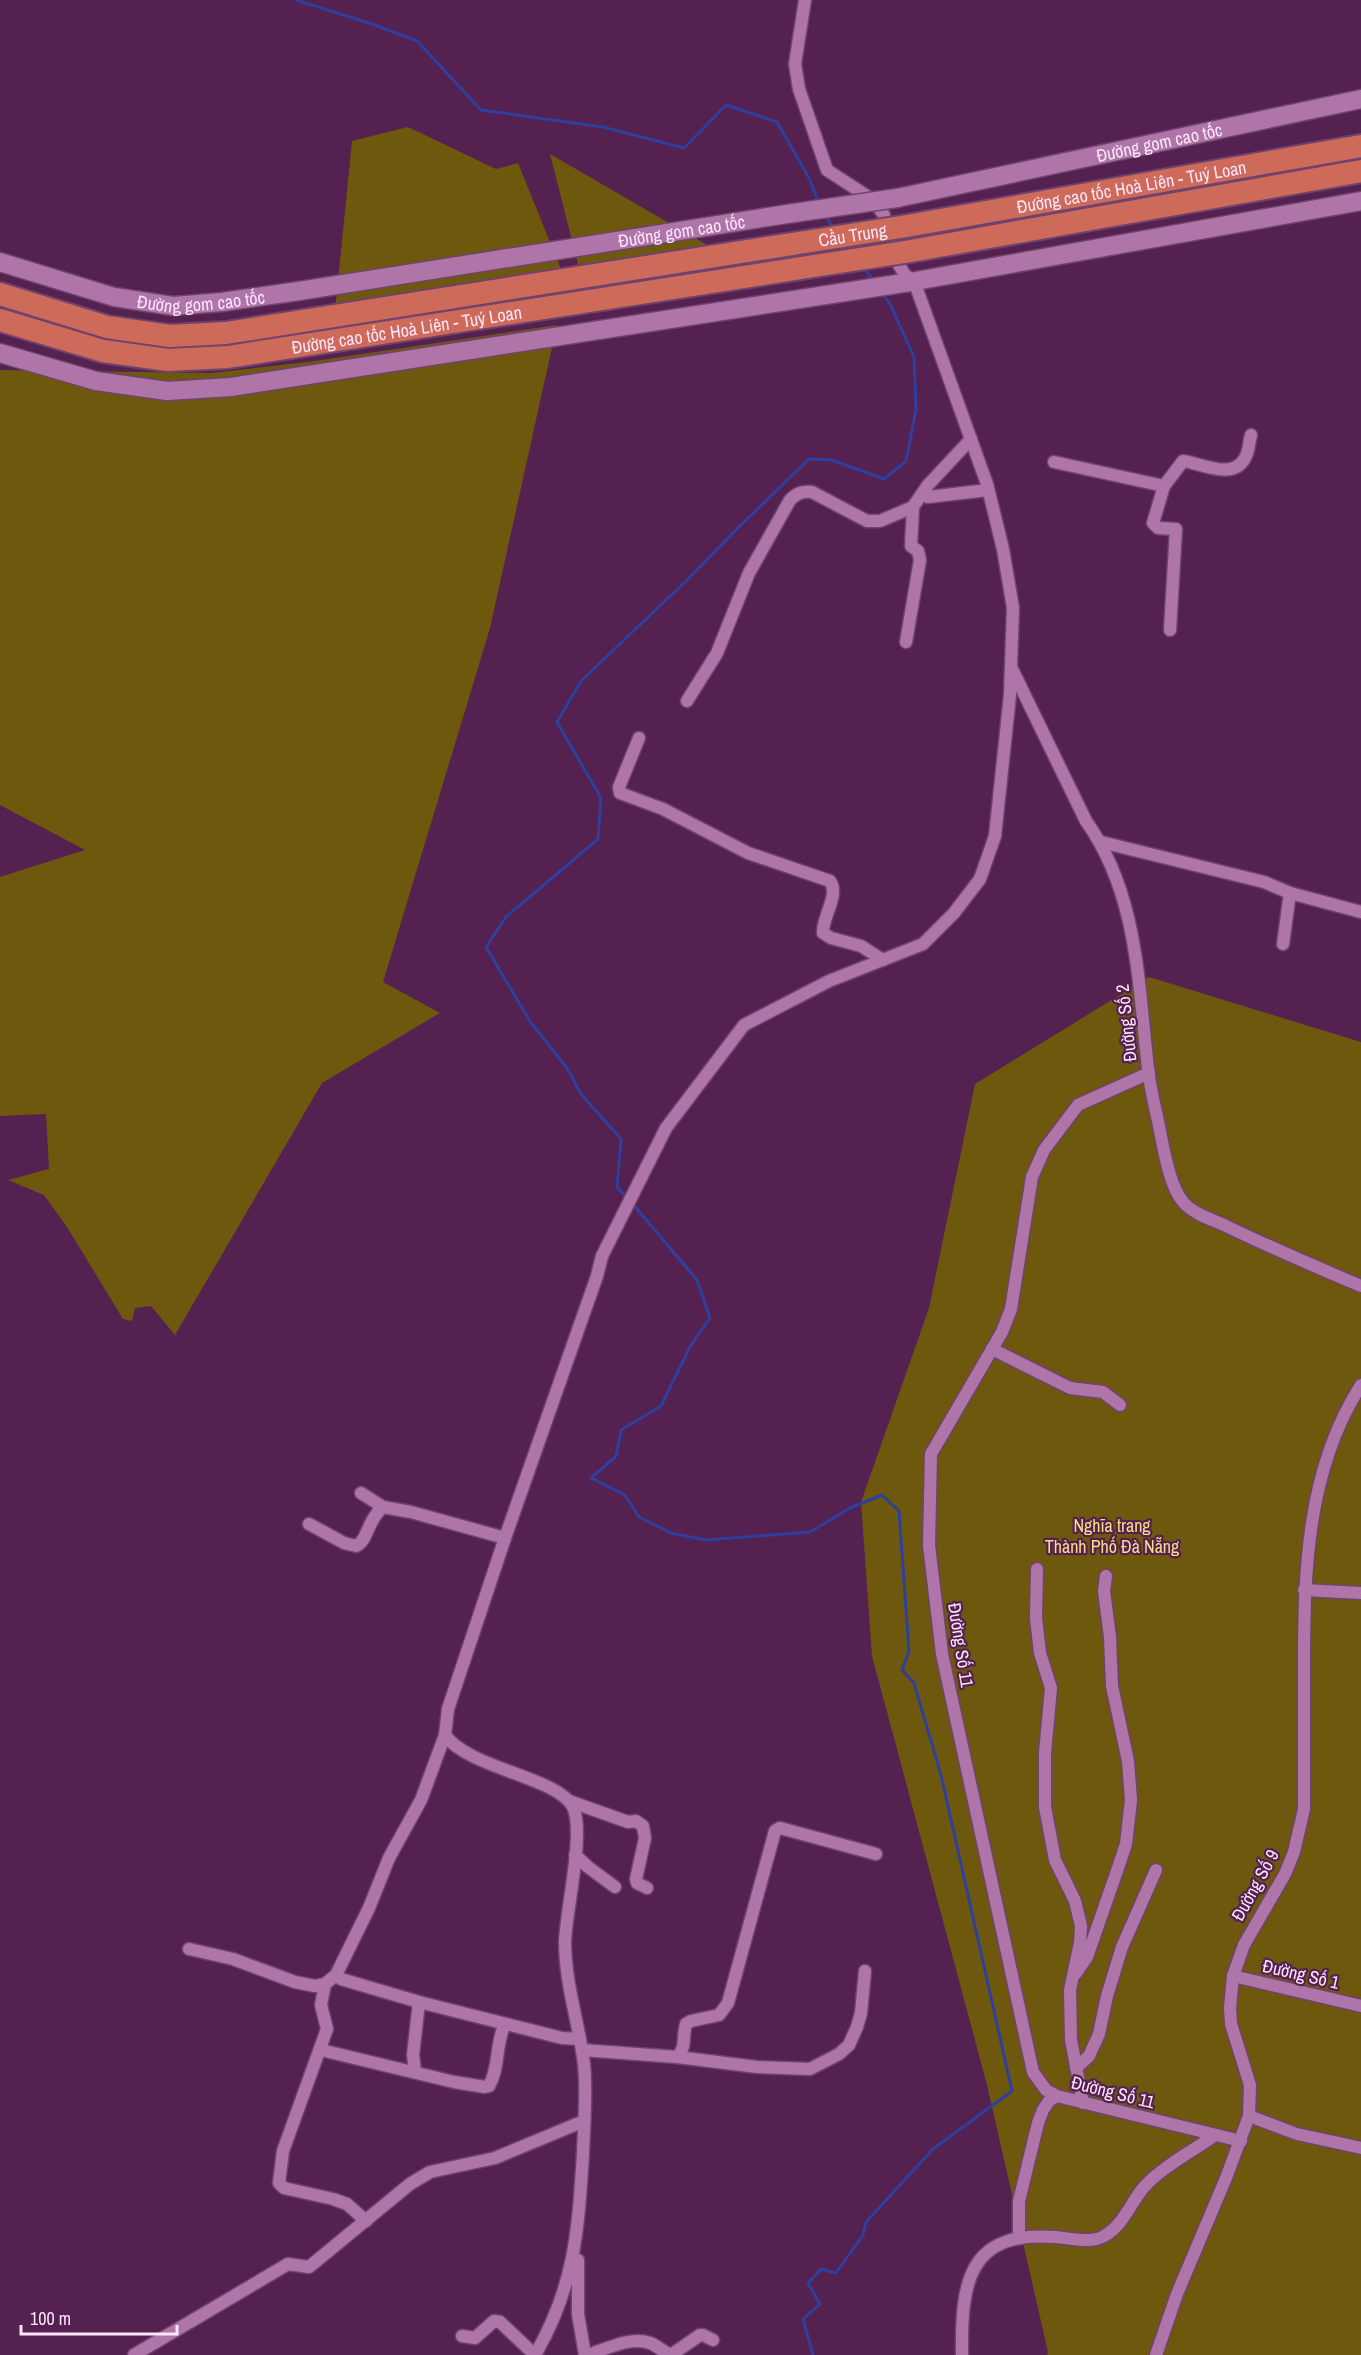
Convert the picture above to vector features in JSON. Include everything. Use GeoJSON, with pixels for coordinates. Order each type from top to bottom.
{"type":"FeatureCollection","features":[{"type":"Feature","properties":{"kind":"highway","name":"Đường cao tốc Hoà Liên - Tuý Loan"},"geometry":{"type":"LineString","coordinates":[[901,227],[1361,146]]}},
{"type":"Feature","properties":{"kind":"highway","name":"Đường cao tốc Hoà Liên - Tuý Loan"},"geometry":{"type":"LineString","coordinates":[[905,252],[1361,171]]}},
{"type":"Feature","properties":{"kind":"highway","name":"Cầu Trung"},"geometry":{"type":"LineString","coordinates":[[805,242],[901,227]]}},
{"type":"Feature","properties":{"kind":"highway","name":"Đường cao tốc Hoà Liên - Tuý Loan"},"geometry":{"type":"LineString","coordinates":[[0,294],[107,327],[170,336],[226,333],[805,242]]}},
{"type":"Feature","properties":{"kind":"highway","name":"Cầu Trung"},"geometry":{"type":"LineString","coordinates":[[814,266],[905,252]]}},
{"type":"Feature","properties":{"kind":"highway","name":"Đường cao tốc Hoà Liên - Tuý Loan"},"geometry":{"type":"LineString","coordinates":[[0,320],[103,351],[168,360],[228,357],[814,266]]}},
{"type":"Feature","properties":{"kind":"main road","name":"Đường gom cao tốc"},"geometry":{"type":"LineString","coordinates":[[0,262],[114,297],[173,306],[222,302],[897,198],[1361,99]]}},
{"type":"Feature","properties":{"kind":"main road"},"geometry":{"type":"LineString","coordinates":[[0,353],[96,381],[167,391],[231,387],[912,281],[1361,201]]}},
{"type":"Feature","properties":{"kind":"street"},"geometry":{"type":"LineString","coordinates":[[189,1949],[233,1959],[295,1982],[315,1986],[325,1984],[336,1975],[369,1908],[389,1858],[421,1800],[444,1735],[448,1709],[602,1256],[666,1128],[744,1025],[829,981],[923,944],[954,913],[980,879],[995,836],[1011,667],[1012,608],[1003,549],[988,490],[970,439],[912,281],[905,275],[890,249],[884,215],[873,200],[826,170],[799,89],[795,64],[805,0]]}},
{"type":"Feature","properties":{"kind":"street"},"geometry":{"type":"LineString","coordinates":[[1170,630],[1176,529],[1158,528],[1153,523],[1164,486],[1183,461],[1221,470],[1230,469],[1242,463],[1251,435]]}},
{"type":"Feature","properties":{"kind":"street"},"geometry":{"type":"LineString","coordinates":[[906,642],[920,560],[918,551],[911,546],[913,507],[928,484],[970,439]]}},
{"type":"Feature","properties":{"kind":"street"},"geometry":{"type":"LineString","coordinates":[[1054,462],[1164,486]]}},
{"type":"Feature","properties":{"kind":"street"},"geometry":{"type":"LineString","coordinates":[[928,496],[988,490]]}},
{"type":"Feature","properties":{"kind":"street"},"geometry":{"type":"LineString","coordinates":[[687,701],[717,653],[756,558],[790,500],[803,491],[812,492],[861,519],[873,522],[913,507]]}},
{"type":"Feature","properties":{"kind":"street","name":"Đường Số 2"},"geometry":{"type":"LineString","coordinates":[[1011,667],[1086,821],[1101,842],[1119,884],[1133,933],[1149,1073],[1164,1150],[1176,1190],[1185,1204],[1198,1213],[1361,1286]]}},
{"type":"Feature","properties":{"kind":"street"},"geometry":{"type":"LineString","coordinates":[[639,738],[619,787],[620,793],[663,809],[748,854],[830,881],[834,892],[823,926],[823,933],[831,938],[861,946],[883,960]]}},
{"type":"Feature","properties":{"kind":"street"},"geometry":{"type":"LineString","coordinates":[[1101,842],[1264,882],[1290,893],[1361,912]]}},
{"type":"Feature","properties":{"kind":"street"},"geometry":{"type":"LineString","coordinates":[[1283,944],[1290,893]]}},
{"type":"Feature","properties":{"kind":"street","name":"Đường Số 11"},"geometry":{"type":"LineString","coordinates":[[1149,1073],[1078,1105],[1044,1150],[1032,1177],[1011,1309],[992,1349],[931,1454],[929,1545],[945,1673],[1034,2072],[1046,2090],[1057,2096],[1241,2141]]}},
{"type":"Feature","properties":{"kind":"street"},"geometry":{"type":"LineString","coordinates":[[992,1349],[1070,1388],[1102,1392],[1120,1405]]}},
{"type":"Feature","properties":{"kind":"street","name":"Đường Số 9"},"geometry":{"type":"LineString","coordinates":[[1156,2355],[1177,2294],[1241,2141],[1249,2116],[1250,2085],[1231,2024],[1233,1976],[1244,1945],[1285,1874],[1300,1832],[1304,1809],[1304,1590],[1313,1510],[1321,1478],[1342,1421],[1361,1385]]}},
{"type":"Feature","properties":{"kind":"street"},"geometry":{"type":"LineString","coordinates":[[361,1493],[383,1507],[411,1512],[505,1538]]}},
{"type":"Feature","properties":{"kind":"street"},"geometry":{"type":"LineString","coordinates":[[309,1524],[335,1539],[356,1546],[363,1542],[370,1522],[383,1507]]}},
{"type":"Feature","properties":{"kind":"street"},"geometry":{"type":"LineString","coordinates":[[1038,1569],[1036,1618],[1040,1653],[1051,1688],[1045,1753],[1045,1807],[1055,1860],[1075,1901],[1081,1926],[1080,1943],[1070,1990],[1071,2040],[1083,2103]]}},
{"type":"Feature","properties":{"kind":"street"},"geometry":{"type":"LineString","coordinates":[[1072,1980],[1087,1957],[1126,1844],[1131,1800],[1128,1761],[1112,1686],[1110,1637],[1104,1591],[1106,1576]]}},
{"type":"Feature","properties":{"kind":"street"},"geometry":{"type":"LineString","coordinates":[[1304,1590],[1361,1593]]}},
{"type":"Feature","properties":{"kind":"street"},"geometry":{"type":"LineString","coordinates":[[444,1735],[450,1743],[463,1752],[552,1789],[569,1801],[628,1822],[636,1821],[643,1827],[645,1838],[636,1879],[637,1883],[647,1888]]}},
{"type":"Feature","properties":{"kind":"street"},"geometry":{"type":"LineString","coordinates":[[569,1801],[576,1817],[575,1855],[565,1944],[584,2072],[584,2121],[578,2223],[578,2314],[587,2355],[617,2345],[638,2342],[652,2344],[671,2355],[700,2335],[713,2340]]}},
{"type":"Feature","properties":{"kind":"street"},"geometry":{"type":"LineString","coordinates":[[677,2057],[684,2045],[686,2024],[718,2015],[728,2003],[775,1831],[780,1828],[876,1854]]}},
{"type":"Feature","properties":{"kind":"street"},"geometry":{"type":"LineString","coordinates":[[575,1855],[615,1887]]}},
{"type":"Feature","properties":{"kind":"street"},"geometry":{"type":"LineString","coordinates":[[1076,2068],[1089,2056],[1099,2034],[1107,1996],[1122,1947],[1156,1870]]}},
{"type":"Feature","properties":{"kind":"street"},"geometry":{"type":"LineString","coordinates":[[336,1975],[341,1979],[419,2002],[562,2038],[581,2045],[757,2067],[810,2069],[839,2054],[849,2045],[861,2013],[865,1971]]}},
{"type":"Feature","properties":{"kind":"street","name":"Đường Số 1"},"geometry":{"type":"LineString","coordinates":[[1233,1976],[1361,2007]]}},
{"type":"Feature","properties":{"kind":"street"},"geometry":{"type":"LineString","coordinates":[[325,1984],[321,2005],[327,2029],[283,2151],[279,2183],[284,2188],[347,2204],[366,2221]]}},
{"type":"Feature","properties":{"kind":"street"},"geometry":{"type":"LineString","coordinates":[[415,2071],[412,2055],[419,2002]]}},
{"type":"Feature","properties":{"kind":"street"},"geometry":{"type":"LineString","coordinates":[[321,2050],[454,2082],[485,2087],[489,2086],[493,2079],[501,2033],[505,2024]]}},
{"type":"Feature","properties":{"kind":"street"},"geometry":{"type":"LineString","coordinates":[[1020,2237],[1019,2201],[1038,2123],[1043,2110],[1057,2096]]}},
{"type":"Feature","properties":{"kind":"street"},"geometry":{"type":"LineString","coordinates":[[1249,2116],[1297,2134],[1361,2148]]}},
{"type":"Feature","properties":{"kind":"street"},"geometry":{"type":"LineString","coordinates":[[134,2355],[288,2264],[309,2267],[410,2184],[430,2172],[495,2158],[584,2121]]}},
{"type":"Feature","properties":{"kind":"street"},"geometry":{"type":"LineString","coordinates":[[962,2355],[961,2318],[975,2266],[987,2251],[1000,2243],[1020,2237],[1046,2236],[1095,2240],[1106,2236],[1117,2226],[1144,2187],[1214,2136]]}},
{"type":"Feature","properties":{"kind":"street"},"geometry":{"type":"LineString","coordinates":[[462,2336],[475,2338],[494,2321],[500,2322],[536,2355],[558,2313],[566,2286],[578,2223]]}},
{"type":"Feature","properties":{"kind":"green space"},"geometry":{"type":"Polygon","coordinates":[[[408,127],[496,169],[518,163],[565,279],[335,311],[352,141],[408,127]]]}},
{"type":"Feature","properties":{"kind":"green space"},"geometry":{"type":"Polygon","coordinates":[[[550,154],[707,245],[580,272],[550,154]]]}},
{"type":"Feature","properties":{"kind":"green space"},"geometry":{"type":"Polygon","coordinates":[[[557,325],[490,628],[383,982],[440,1013],[322,1083],[175,1335],[151,1306],[135,1308],[132,1321],[123,1319],[67,1227],[44,1195],[8,1180],[49,1169],[46,1114],[0,1116],[0,877],[85,850],[0,805],[0,370],[211,373],[308,362],[557,325]]]}},
{"type":"Feature","properties":{"kind":"green space","name":"Nghĩa trang Thành Phố Đà Nẵng"},"geometry":{"type":"Polygon","coordinates":[[[1149,977],[1361,1042],[1361,2355],[1047,2355],[987,2085],[872,1656],[861,1502],[929,1308],[975,1084],[1149,977]]]}},
{"type":"Feature","properties":{"kind":"waterway"},"geometry":{"type":"LineString","coordinates":[[296,0],[417,41],[481,110],[603,127],[684,148],[726,105],[777,122],[809,178],[819,203]]}},
{"type":"Feature","properties":{"kind":"waterway"},"geometry":{"type":"LineString","coordinates":[[824,214],[834,229]]}},
{"type":"Feature","properties":{"kind":"waterway"},"geometry":{"type":"LineString","coordinates":[[863,267],[874,281]]}},
{"type":"Feature","properties":{"kind":"waterway"},"geometry":{"type":"LineString","coordinates":[[627,1198],[617,1187],[621,1139],[581,1094],[567,1068],[531,1023],[486,947],[506,917],[598,839],[601,798],[557,722],[581,681],[809,459],[832,460],[884,479],[906,461],[916,410],[914,357],[890,304],[883,294]]}},
{"type":"Feature","properties":{"kind":"waterway"},"geometry":{"type":"LineString","coordinates":[[632,1203],[697,1280],[710,1318],[691,1345],[661,1406],[621,1430],[616,1456],[591,1478],[625,1495],[639,1517],[671,1533],[706,1540],[810,1532],[850,1508],[882,1495],[899,1511],[909,1651],[902,1670],[914,1683],[941,1775],[1012,2091],[933,2149],[866,2222],[863,2235],[836,2273],[821,2269],[808,2283],[820,2304],[803,2319],[813,2355]]}}]}
